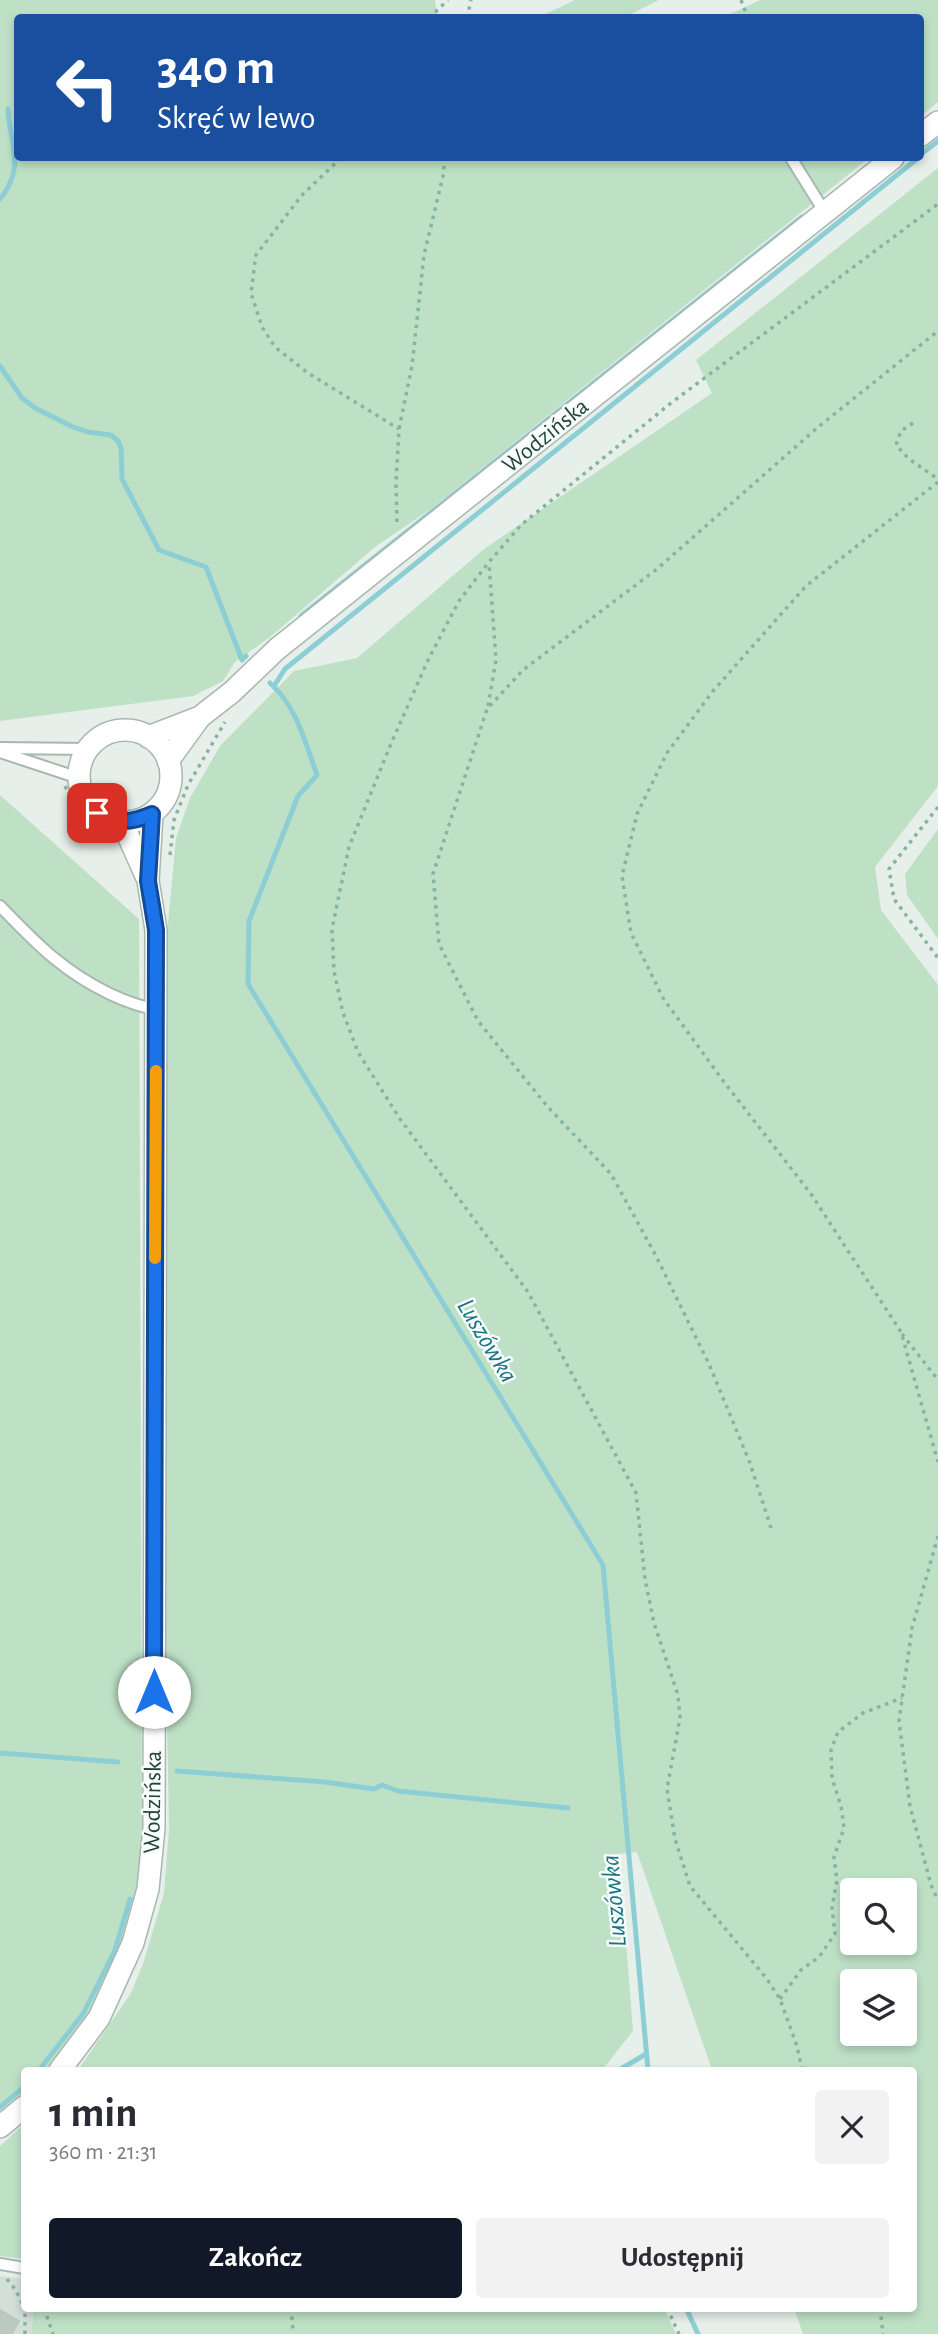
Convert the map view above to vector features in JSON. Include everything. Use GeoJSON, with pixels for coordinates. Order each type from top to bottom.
{"type":"FeatureCollection","features":[{"type":"Feature","properties":{"kind":"street"},"geometry":{"type":"LineString","coordinates":[[924,133],[938,122]]}},
{"type":"Feature","properties":{"kind":"street","name":"Wodzińska"},"geometry":{"type":"LineString","coordinates":[[168,761],[201,717],[277,649],[888,161]]}},
{"type":"Feature","properties":{"kind":"street","name":"Wodzińska"},"geometry":{"type":"LineString","coordinates":[[148,737],[201,717]]}},
{"type":"Feature","properties":{"kind":"street"},"geometry":{"type":"LineString","coordinates":[[136,732],[148,737],[157,743],[168,761],[171,775],[169,790],[162,804],[152,814],[117,830],[97,813],[70,779],[88,749],[109,733],[136,732]]}},
{"type":"Feature","properties":{"kind":"street","name":"Wodzińska"},"geometry":{"type":"LineString","coordinates":[[62,2067],[99,2018],[142,1919],[154,1828],[156,930],[148,881],[152,814]]}},
{"type":"Feature","properties":{"kind":"street","name":"Wodzińska"},"geometry":{"type":"LineString","coordinates":[[117,830],[148,881]]}},
{"type":"Feature","properties":{"kind":"street"},"geometry":{"type":"LineString","coordinates":[[0,2127],[21,2110]]}},
{"type":"Feature","properties":{"kind":"lane"},"geometry":{"type":"LineString","coordinates":[[793,161],[824,212]]}},
{"type":"Feature","properties":{"kind":"lane"},"geometry":{"type":"LineString","coordinates":[[0,750],[88,749]]}},
{"type":"Feature","properties":{"kind":"lane"},"geometry":{"type":"LineString","coordinates":[[0,750],[70,779]]}},
{"type":"Feature","properties":{"kind":"lane"},"geometry":{"type":"LineString","coordinates":[[0,906],[58,964],[82,981],[133,1004],[156,1009]]}},
{"type":"Feature","properties":{"kind":"lane"},"geometry":{"type":"LineString","coordinates":[[1,2269],[21,2268]]}},
{"type":"Feature","properties":{"kind":"path"},"geometry":{"type":"LineString","coordinates":[[433,14],[448,0]]}},
{"type":"Feature","properties":{"kind":"path"},"geometry":{"type":"LineString","coordinates":[[338,161],[302,195],[256,256],[251,293],[262,327],[275,346],[308,373],[399,429]]}},
{"type":"Feature","properties":{"kind":"path"},"geometry":{"type":"LineString","coordinates":[[397,522],[399,429],[412,366],[424,255],[445,161]]}},
{"type":"Feature","properties":{"kind":"path"},"geometry":{"type":"LineString","coordinates":[[801,2067],[797,2046],[780,1999],[768,1979],[691,1886],[675,1839],[667,1788],[680,1718],[678,1695],[654,1623],[645,1579],[636,1493],[528,1292],[400,1119],[358,1052],[343,1013],[334,971],[332,929],[349,847],[390,746],[428,660],[459,601],[489,562],[521,525],[671,403],[938,204]]}},
{"type":"Feature","properties":{"kind":"path"},"geometry":{"type":"LineString","coordinates":[[487,709],[523,670],[657,569],[817,428],[938,331]]}},
{"type":"Feature","properties":{"kind":"path"},"geometry":{"type":"LineString","coordinates":[[913,423],[901,431],[896,445],[917,466],[938,480],[806,586],[713,691],[667,752],[637,814],[622,876],[631,933],[663,999],[811,1194],[901,1332],[938,1380]]}},
{"type":"Feature","properties":{"kind":"path"},"geometry":{"type":"LineString","coordinates":[[489,562],[496,660],[487,709],[433,874],[439,944],[478,1021],[547,1106],[611,1174],[656,1254],[709,1364],[750,1464],[771,1528]]}},
{"type":"Feature","properties":{"kind":"path"},"geometry":{"type":"LineString","coordinates":[[170,856],[174,820],[188,785],[215,736],[230,716]]}},
{"type":"Feature","properties":{"kind":"path"},"geometry":{"type":"LineString","coordinates":[[70,779],[75,807],[93,825],[117,830]]}},
{"type":"Feature","properties":{"kind":"path"},"geometry":{"type":"LineString","coordinates":[[938,807],[889,869],[894,899],[938,958]]}},
{"type":"Feature","properties":{"kind":"path"},"geometry":{"type":"LineString","coordinates":[[901,1332],[938,1462]]}},
{"type":"Feature","properties":{"kind":"path"},"geometry":{"type":"LineString","coordinates":[[938,1536],[912,1628],[899,1721],[910,1806],[938,1900]]}},
{"type":"Feature","properties":{"kind":"path"},"geometry":{"type":"LineString","coordinates":[[780,1999],[801,1970],[819,1957],[835,1934],[832,1907],[837,1881],[835,1857],[844,1828],[841,1806],[832,1778],[831,1750],[838,1732],[863,1713],[902,1698]]}},
{"type":"Feature","properties":{"kind":"path"},"geometry":{"type":"LineString","coordinates":[[1,2269],[21,2299]]}},
{"type":"Feature","properties":{"kind":"path"},"geometry":{"type":"LineString","coordinates":[[24,2334],[25,2312]]}},
{"type":"Feature","properties":{"kind":"path"},"geometry":{"type":"LineString","coordinates":[[45,2312],[53,2334]]}},
{"type":"Feature","properties":{"kind":"path"},"geometry":{"type":"LineString","coordinates":[[291,2312],[293,2330]]}},
{"type":"Feature","properties":{"kind":"path"},"geometry":{"type":"LineString","coordinates":[[669,2312],[679,2334]]}},
{"type":"Feature","properties":{"kind":"path"},"geometry":{"type":"LineString","coordinates":[[880,2312],[883,2334]]}},
{"type":"Feature","properties":{"kind":"shaded area"},"geometry":{"type":"Polygon","coordinates":[[[0,2276],[21,2279],[21,2312],[34,2312],[31,2334],[0,2334],[0,2276]]]}},
{"type":"Feature","properties":{"kind":"green space"},"geometry":{"type":"Polygon","coordinates":[[[0,0],[435,0],[437,14],[14,14],[14,161],[865,161],[432,508],[375,547],[270,637],[235,662],[223,681],[193,696],[0,721],[0,0]]]}},
{"type":"Feature","properties":{"kind":"green space"},"geometry":{"type":"Polygon","coordinates":[[[575,0],[659,0],[631,14],[545,14],[575,0]]]}},
{"type":"Feature","properties":{"kind":"green space"},"geometry":{"type":"Polygon","coordinates":[[[760,0],[938,0],[938,102],[924,114],[924,14],[730,14],[760,0]]]}},
{"type":"Feature","properties":{"kind":"green space"},"geometry":{"type":"Polygon","coordinates":[[[938,168],[938,786],[875,867],[881,910],[938,985],[938,2334],[803,2334],[795,2312],[917,2312],[917,2067],[711,2067],[637,1852],[619,1854],[633,2031],[604,2067],[80,2067],[131,1993],[144,1961],[164,1893],[169,1830],[163,1486],[167,934],[176,838],[190,798],[220,746],[294,671],[357,658],[484,549],[712,393],[696,360],[938,168]]]}},
{"type":"Feature","properties":{"kind":"green space"},"geometry":{"type":"Polygon","coordinates":[[[0,795],[139,919],[142,1825],[140,1874],[133,1912],[126,1937],[106,1985],[80,2031],[52,2067],[21,2067],[21,2097],[0,2116],[0,795]]]}},
{"type":"Feature","properties":{"kind":"green space"},"geometry":{"type":"Polygon","coordinates":[[[938,829],[938,939],[907,895],[905,874],[938,829]]]}},
{"type":"Feature","properties":{"kind":"green space"},"geometry":{"type":"Polygon","coordinates":[[[21,2127],[21,2259],[0,2256],[0,2146],[21,2127]]]}},
{"type":"Feature","properties":{"kind":"green space"},"geometry":{"type":"Polygon","coordinates":[[[34,2312],[666,2312],[676,2334],[31,2334],[34,2312]]]}},
{"type":"Feature","properties":{"kind":"building"},"geometry":{"type":"Polygon","coordinates":[[[0,2310],[19,2321],[12,2334],[0,2334],[0,2310]]]}},
{"type":"Feature","properties":{"kind":"waterway"},"geometry":{"type":"LineString","coordinates":[[0,199],[8,188],[14,166],[8,109]]}},
{"type":"Feature","properties":{"kind":"waterway"},"geometry":{"type":"LineString","coordinates":[[924,152],[938,141]]}},
{"type":"Feature","properties":{"kind":"waterway"},"geometry":{"type":"LineString","coordinates":[[274,686],[285,669],[914,161]]}},
{"type":"Feature","properties":{"kind":"waterway"},"geometry":{"type":"LineString","coordinates":[[301,616],[802,217]]}},
{"type":"Feature","properties":{"kind":"waterway","name":"Luszówka"},"geometry":{"type":"LineString","coordinates":[[0,366],[22,398],[35,408],[73,427],[111,435],[118,441],[121,448],[122,479],[159,550],[206,567],[242,660],[246,656]]}},
{"type":"Feature","properties":{"kind":"waterway","name":"Luszówka"},"geometry":{"type":"LineString","coordinates":[[270,683],[294,714],[317,775],[298,796],[249,921],[248,984],[603,1565],[648,2067]]}},
{"type":"Feature","properties":{"kind":"waterway"},"geometry":{"type":"LineString","coordinates":[[0,1753],[118,1762]]}},
{"type":"Feature","properties":{"kind":"waterway"},"geometry":{"type":"LineString","coordinates":[[177,1771],[325,1782],[374,1789],[382,1785],[398,1791],[568,1808]]}},
{"type":"Feature","properties":{"kind":"waterway"},"geometry":{"type":"LineString","coordinates":[[41,2067],[83,2014],[115,1950],[130,1899]]}},
{"type":"Feature","properties":{"kind":"waterway"},"geometry":{"type":"LineString","coordinates":[[624,2067],[646,2054]]}},
{"type":"Feature","properties":{"kind":"waterway"},"geometry":{"type":"LineString","coordinates":[[0,2107],[21,2090]]}},
{"type":"Feature","properties":{"kind":"waterway","name":"Luszówka"},"geometry":{"type":"LineString","coordinates":[[688,2312],[698,2334]]}},
{"type":"Feature","properties":{"kind":"slow traffic"},"geometry":{"type":"LineString","coordinates":[[155,1258],[156,1071]]}},
{"type":"Feature","properties":{"kind":"route"},"geometry":{"type":"LineString","coordinates":[[97,813],[122,822],[138,821],[152,814],[148,881],[156,930],[154,1692]]}}]}
